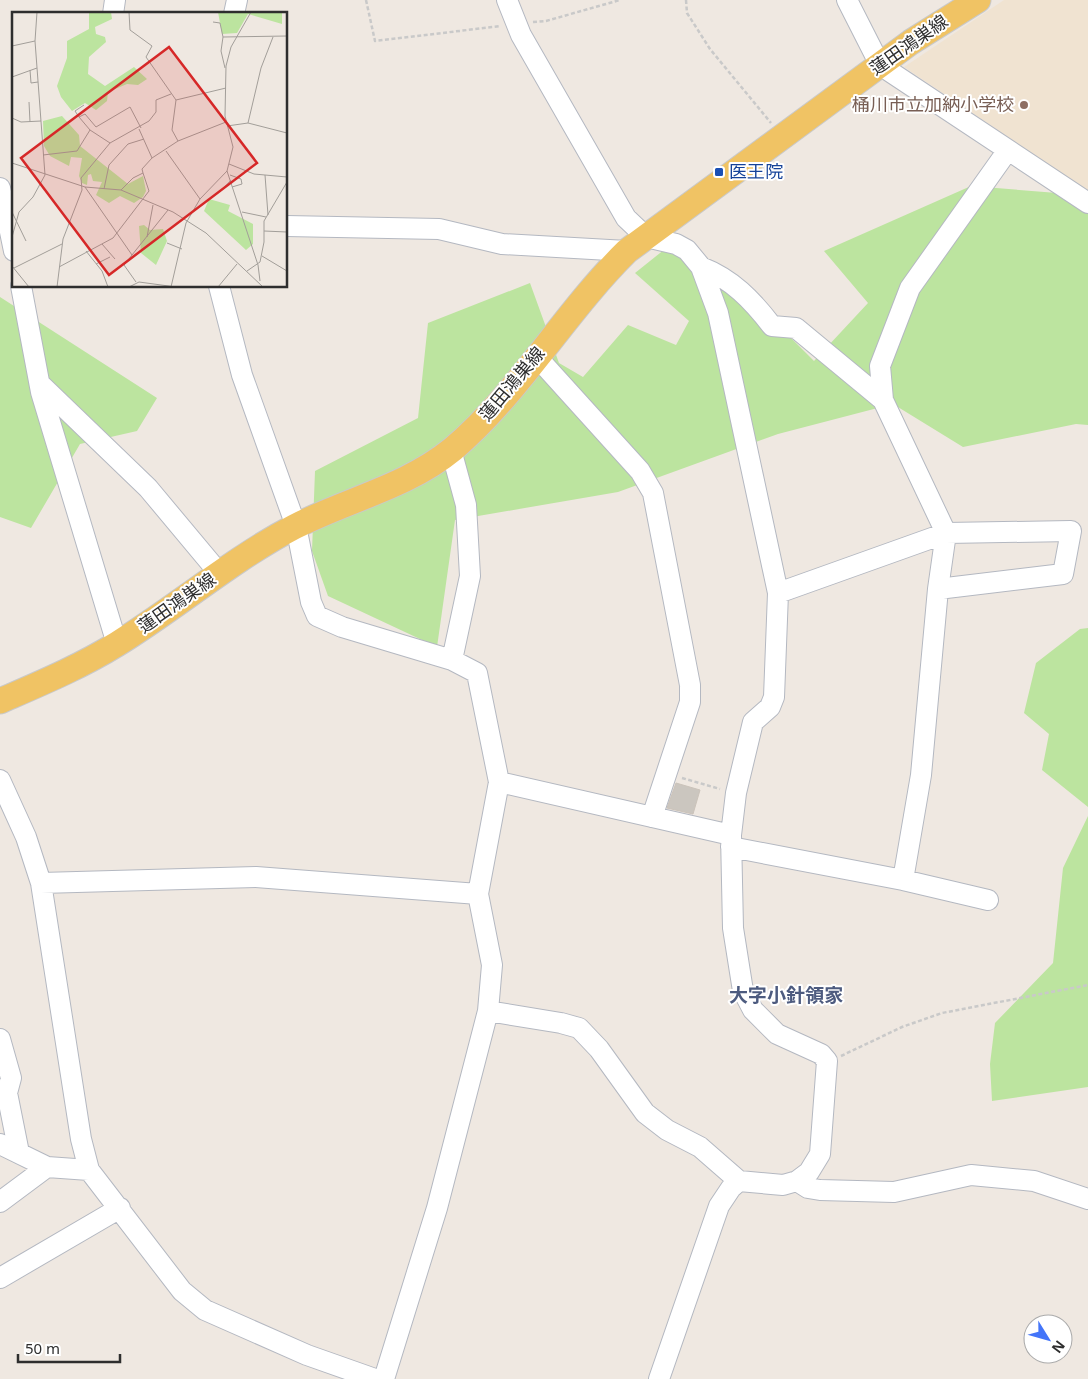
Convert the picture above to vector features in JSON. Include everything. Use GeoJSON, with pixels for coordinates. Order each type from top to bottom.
{"type":"FeatureCollection","features":[{"type":"Feature","properties":{"kind":"main road","name":"蓮田鴻巣線"},"geometry":{"type":"LineString","coordinates":[[0,701],[88,660],[116,644],[219,573],[296,526],[391,485],[451,450],[496,406],[598,280],[637,244],[783,138],[880,64],[948,17],[978,0]]}},
{"type":"Feature","properties":{"kind":"street"},"geometry":{"type":"LineString","coordinates":[[507,0],[516,24],[626,218],[637,244]]}},
{"type":"Feature","properties":{"kind":"street"},"geometry":{"type":"LineString","coordinates":[[847,0],[880,64],[1088,203]]}},
{"type":"Feature","properties":{"kind":"street"},"geometry":{"type":"LineString","coordinates":[[903,880],[921,775],[938,589],[946,533],[883,400],[880,366],[910,288],[1008,150]]}},
{"type":"Feature","properties":{"kind":"street"},"geometry":{"type":"LineString","coordinates":[[0,188],[11,227]]}},
{"type":"Feature","properties":{"kind":"street"},"geometry":{"type":"LineString","coordinates":[[288,226],[439,228],[502,244],[676,244],[687,250],[701,267],[718,313],[778,593],[774,697],[770,707],[754,722],[736,793],[731,841],[733,928],[743,991],[753,1010],[776,1034],[821,1054],[827,1061],[820,1154],[809,1172],[797,1181],[783,1185],[740,1181],[700,1147],[667,1130],[645,1113],[599,1049],[578,1028],[561,1023],[488,1012]]}},
{"type":"Feature","properties":{"kind":"street"},"geometry":{"type":"LineString","coordinates":[[701,267],[720,274],[751,299],[772,326],[796,328],[883,400]]}},
{"type":"Feature","properties":{"kind":"street"},"geometry":{"type":"LineString","coordinates":[[21,288],[40,384],[116,644]]}},
{"type":"Feature","properties":{"kind":"street"},"geometry":{"type":"LineString","coordinates":[[220,288],[242,375],[296,526],[310,602],[317,616],[342,627],[452,660],[477,673],[499,782],[478,894],[492,965],[488,1012],[438,1208],[384,1379]]}},
{"type":"Feature","properties":{"kind":"street"},"geometry":{"type":"LineString","coordinates":[[536,356],[640,471],[653,493],[690,685],[690,702],[652,817]]}},
{"type":"Feature","properties":{"kind":"street"},"geometry":{"type":"LineString","coordinates":[[40,384],[148,488],[219,573]]}},
{"type":"Feature","properties":{"kind":"street"},"geometry":{"type":"LineString","coordinates":[[451,450],[466,504],[470,576],[452,660]]}},
{"type":"Feature","properties":{"kind":"street"},"geometry":{"type":"LineString","coordinates":[[778,593],[946,533],[1079,532],[1063,574],[938,589]]}},
{"type":"Feature","properties":{"kind":"street"},"geometry":{"type":"LineString","coordinates":[[0,780],[26,836],[41,883],[82,1139],[89,1170],[182,1291],[205,1310],[361,1377]]}},
{"type":"Feature","properties":{"kind":"street"},"geometry":{"type":"LineString","coordinates":[[499,782],[652,817],[731,841],[988,900]]}},
{"type":"Feature","properties":{"kind":"street"},"geometry":{"type":"LineString","coordinates":[[41,883],[256,877],[478,894]]}},
{"type":"Feature","properties":{"kind":"street"},"geometry":{"type":"LineString","coordinates":[[0,1039],[11,1078],[7,1093],[18,1152]]}},
{"type":"Feature","properties":{"kind":"street"},"geometry":{"type":"LineString","coordinates":[[0,1144],[47,1167],[89,1170]]}},
{"type":"Feature","properties":{"kind":"street"},"geometry":{"type":"LineString","coordinates":[[0,1202],[47,1167]]}},
{"type":"Feature","properties":{"kind":"street"},"geometry":{"type":"LineString","coordinates":[[797,1181],[808,1188],[820,1190],[894,1192],[971,1175],[1034,1181],[1088,1200]]}},
{"type":"Feature","properties":{"kind":"street"},"geometry":{"type":"LineString","coordinates":[[658,1379],[719,1206],[731,1188],[740,1181]]}},
{"type":"Feature","properties":{"kind":"street"},"geometry":{"type":"LineString","coordinates":[[0,1278],[120,1208]]}},
{"type":"Feature","properties":{"kind":"path"},"geometry":{"type":"LineString","coordinates":[[366,0],[375,41],[546,21],[620,0]]}},
{"type":"Feature","properties":{"kind":"path"},"geometry":{"type":"LineString","coordinates":[[686,0],[687,13],[710,49],[783,138]]}},
{"type":"Feature","properties":{"kind":"path"},"geometry":{"type":"LineString","coordinates":[[666,774],[736,793]]}},
{"type":"Feature","properties":{"kind":"path"},"geometry":{"type":"LineString","coordinates":[[827,1061],[848,1054],[902,1027],[942,1013],[1088,985]]}},
{"type":"Feature","properties":{"kind":"shaded area","name":"桶川市立加納小学校"},"geometry":{"type":"Polygon","coordinates":[[[1004,0],[1088,0],[1088,191],[904,67],[1004,0]]]}},
{"type":"Feature","properties":{"kind":"green space"},"geometry":{"type":"Polygon","coordinates":[[[971,186],[1057,193],[1088,214],[1088,425],[1076,424],[963,447],[893,404],[778,434],[618,492],[455,520],[437,647],[328,596],[312,551],[315,471],[418,418],[428,323],[530,283],[559,363],[583,377],[628,325],[676,345],[689,321],[635,273],[665,249],[720,267],[814,361],[868,303],[824,251],[971,186]]]}},
{"type":"Feature","properties":{"kind":"green space"},"geometry":{"type":"Polygon","coordinates":[[[0,297],[157,398],[137,431],[80,444],[31,528],[0,517],[0,297]]]}},
{"type":"Feature","properties":{"kind":"green space"},"geometry":{"type":"Polygon","coordinates":[[[1088,628],[1088,807],[1042,770],[1049,734],[1024,713],[1036,663],[1080,629],[1088,628]]]}},
{"type":"Feature","properties":{"kind":"green space"},"geometry":{"type":"Polygon","coordinates":[[[1088,816],[1088,1087],[992,1101],[990,1064],[995,1023],[1053,963],[1063,868],[1088,816]]]}},
{"type":"Feature","properties":{"kind":"building"},"geometry":{"type":"Polygon","coordinates":[[[676,783],[700,790],[693,814],[667,808],[676,783]]]}},
{"type":"Feature","properties":{"kind":"place","name":"桶川市立加納小学校"},"geometry":{"type":"Point","coordinates":[1024,105]}},
{"type":"Feature","properties":{"kind":"place","name":"医王院"},"geometry":{"type":"Point","coordinates":[719,172]}},
{"type":"Feature","properties":{"kind":"district","name":"大字小針領家"},"geometry":{"type":"Point","coordinates":[786,995]}}]}
